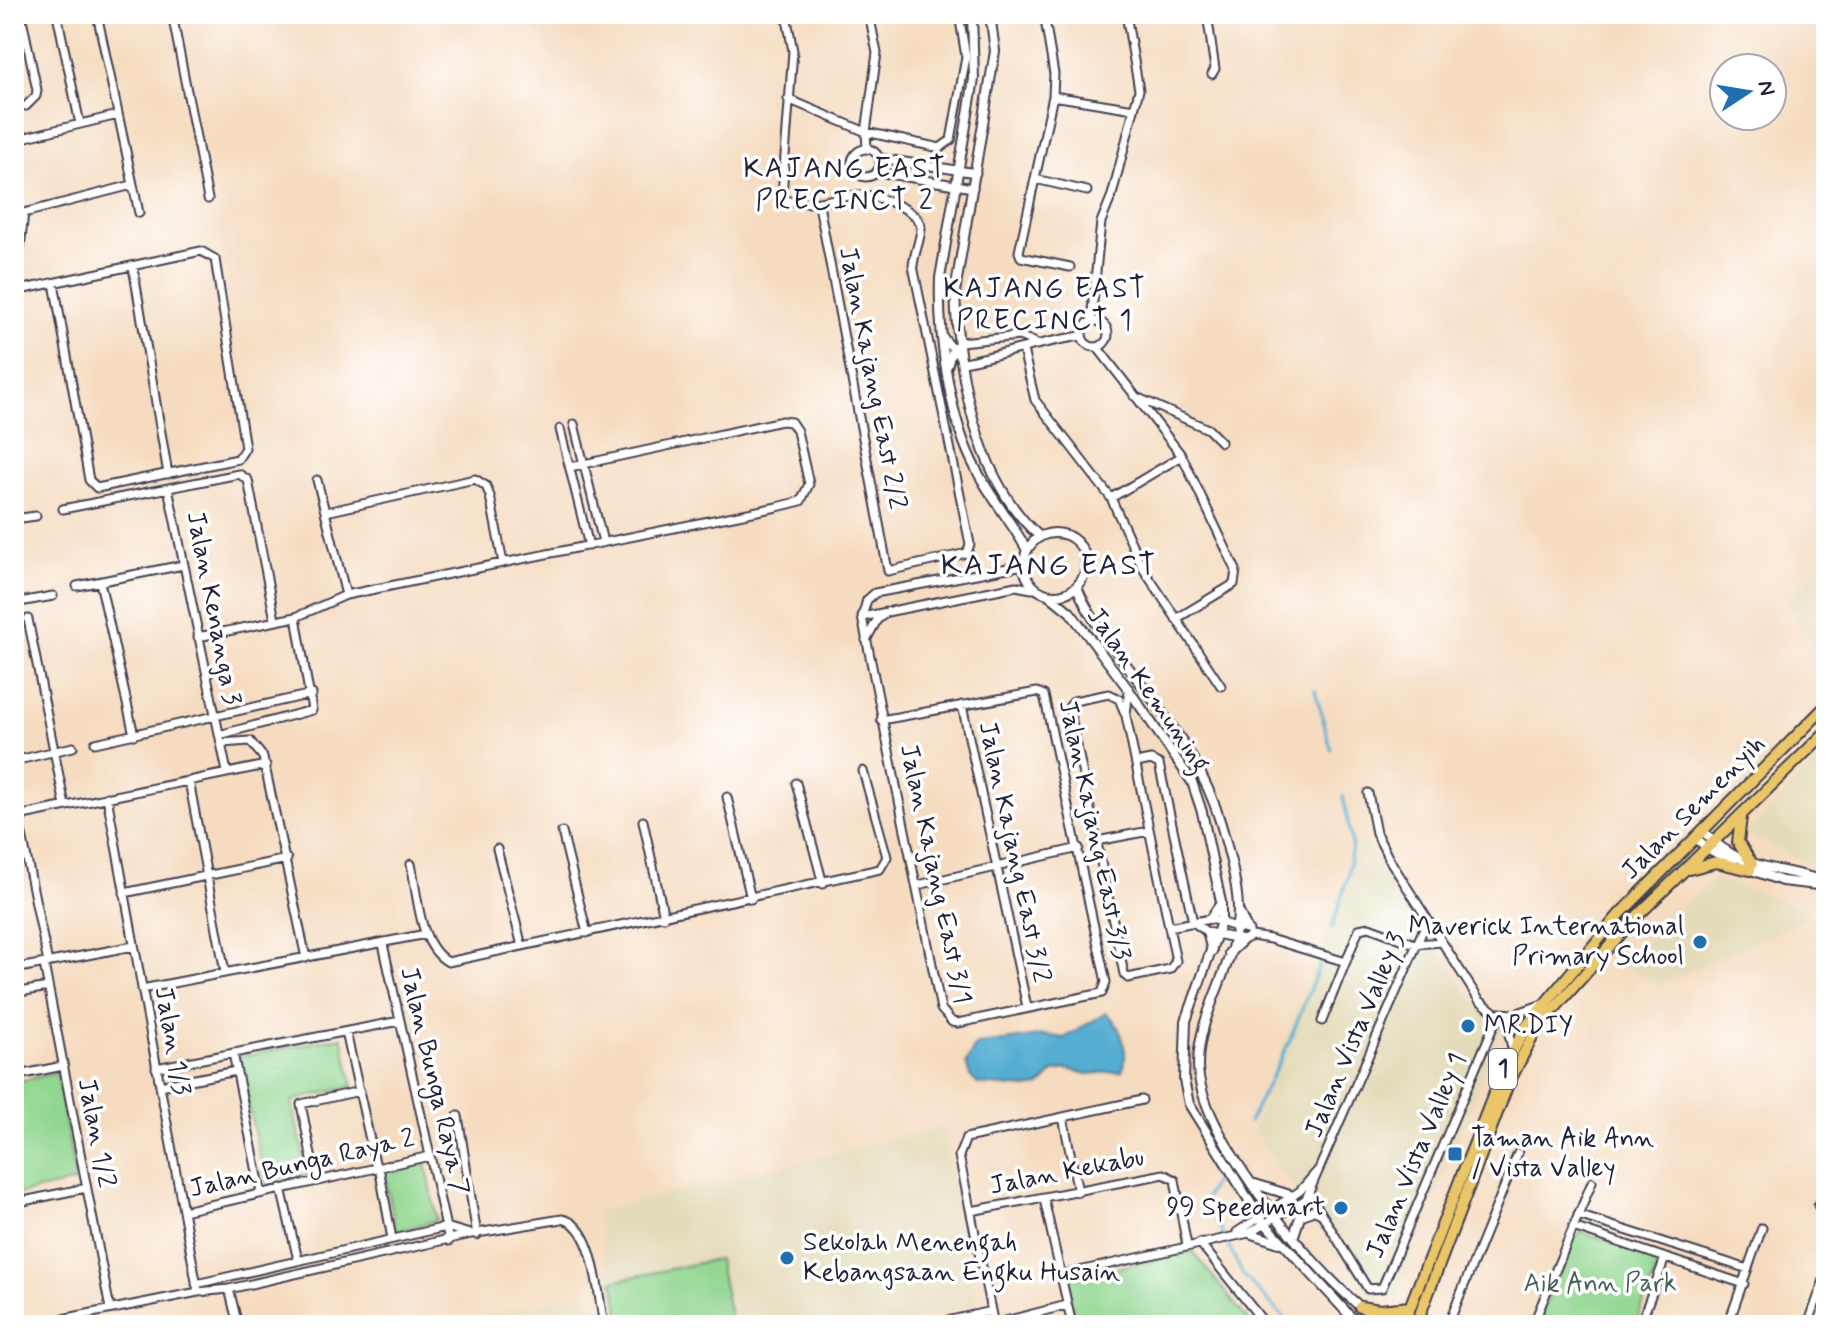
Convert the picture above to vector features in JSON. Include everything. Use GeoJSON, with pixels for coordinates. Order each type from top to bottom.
{"type":"FeatureCollection","features":[{"type":"Feature","properties":{"kind":"main road","name":"Jalan Semenyih"},"geometry":{"type":"LineString","coordinates":[[1403,1325],[1512,1048],[1543,1004],[1619,915],[1825,705]]}},
{"type":"Feature","properties":{"kind":"main road","name":"Jalan Semenyih"},"geometry":{"type":"LineString","coordinates":[[1416,1325],[1508,1084],[1537,1028],[1600,955],[1826,732]]}},
{"type":"Feature","properties":{"kind":"main road"},"geometry":{"type":"LineString","coordinates":[[1742,815],[1737,830],[1738,842],[1751,867]]}},
{"type":"Feature","properties":{"kind":"main road"},"geometry":{"type":"LineString","coordinates":[[1684,871],[1716,862],[1751,867]]}},
{"type":"Feature","properties":{"kind":"main road"},"geometry":{"type":"LineString","coordinates":[[1360,1307],[1380,1310],[1410,1307]]}},
{"type":"Feature","properties":{"kind":"main road"},"geometry":{"type":"LineString","coordinates":[[1422,1310],[1425,1325]]}},
{"type":"Feature","properties":{"kind":"street"},"geometry":{"type":"LineString","coordinates":[[21,14],[37,90],[36,96],[26,106]]}},
{"type":"Feature","properties":{"kind":"street"},"geometry":{"type":"LineString","coordinates":[[57,14],[80,124]]}},
{"type":"Feature","properties":{"kind":"street"},"geometry":{"type":"LineString","coordinates":[[97,14],[139,213]]}},
{"type":"Feature","properties":{"kind":"street"},"geometry":{"type":"LineString","coordinates":[[172,14],[208,199]]}},
{"type":"Feature","properties":{"kind":"street"},"geometry":{"type":"LineString","coordinates":[[786,14],[793,51],[782,195],[785,200],[819,205],[861,195],[863,178]]}},
{"type":"Feature","properties":{"kind":"street"},"geometry":{"type":"LineString","coordinates":[[869,14],[877,69],[866,132],[867,149],[879,158],[976,173]]}},
{"type":"Feature","properties":{"kind":"street"},"geometry":{"type":"LineString","coordinates":[[788,99],[866,132],[940,148],[951,140],[966,57],[959,14]]}},
{"type":"Feature","properties":{"kind":"street"},"geometry":{"type":"LineString","coordinates":[[972,14],[974,79],[940,278],[943,337],[966,446],[977,471],[1027,550]]}},
{"type":"Feature","properties":{"kind":"street"},"geometry":{"type":"LineString","coordinates":[[990,14],[995,51],[955,292],[960,342],[984,459],[1020,519],[1040,537]]}},
{"type":"Feature","properties":{"kind":"street"},"geometry":{"type":"LineString","coordinates":[[1044,14],[1054,74],[1053,96],[1020,254],[1070,267]]}},
{"type":"Feature","properties":{"kind":"street"},"geometry":{"type":"LineString","coordinates":[[1126,14],[1139,90],[1112,195],[1101,222],[1091,321],[1082,329],[1081,336],[1087,346],[1098,348],[1182,456],[1237,578],[1234,584],[1176,619]]}},
{"type":"Feature","properties":{"kind":"street"},"geometry":{"type":"LineString","coordinates":[[1207,14],[1215,69],[1212,74]]}},
{"type":"Feature","properties":{"kind":"street"},"geometry":{"type":"LineString","coordinates":[[1053,96],[1134,109]]}},
{"type":"Feature","properties":{"kind":"street"},"geometry":{"type":"LineString","coordinates":[[14,140],[118,115]]}},
{"type":"Feature","properties":{"kind":"street"},"geometry":{"type":"LineString","coordinates":[[867,149],[859,151],[851,161],[855,174],[863,178],[877,172],[973,188]]}},
{"type":"Feature","properties":{"kind":"street"},"geometry":{"type":"LineString","coordinates":[[877,172],[879,158]]}},
{"type":"Feature","properties":{"kind":"street"},"geometry":{"type":"LineString","coordinates":[[1035,179],[1087,191]]}},
{"type":"Feature","properties":{"kind":"street"},"geometry":{"type":"LineString","coordinates":[[14,299],[21,218],[24,213],[132,185]]}},
{"type":"Feature","properties":{"kind":"street","name":"Jalan Kajang East 2/2"},"geometry":{"type":"LineString","coordinates":[[819,205],[888,571],[967,553],[970,544],[913,266],[921,229],[919,220],[912,211],[861,195]]}},
{"type":"Feature","properties":{"kind":"street"},"geometry":{"type":"LineString","coordinates":[[15,291],[201,251],[215,259],[245,448],[238,459],[97,488],[89,480],[54,283]]}},
{"type":"Feature","properties":{"kind":"street"},"geometry":{"type":"LineString","coordinates":[[133,267],[168,474]]}},
{"type":"Feature","properties":{"kind":"street"},"geometry":{"type":"LineString","coordinates":[[1091,321],[1102,323],[1108,333],[1107,340],[1098,348]]}},
{"type":"Feature","properties":{"kind":"street"},"geometry":{"type":"LineString","coordinates":[[948,365],[952,351],[960,342],[1019,336],[1034,342]]}},
{"type":"Feature","properties":{"kind":"street"},"geometry":{"type":"LineString","coordinates":[[964,362],[1023,350],[1034,342],[1081,336]]}},
{"type":"Feature","properties":{"kind":"street"},"geometry":{"type":"LineString","coordinates":[[943,337],[964,362]]}},
{"type":"Feature","properties":{"kind":"street"},"geometry":{"type":"LineString","coordinates":[[1023,350],[1035,400],[1111,498],[1142,567],[1221,686]]}},
{"type":"Feature","properties":{"kind":"street"},"geometry":{"type":"LineString","coordinates":[[1132,395],[1208,429],[1221,442]]}},
{"type":"Feature","properties":{"kind":"street"},"geometry":{"type":"LineString","coordinates":[[198,637],[296,617],[346,595],[801,501],[809,484],[797,431],[791,422],[570,467]]}},
{"type":"Feature","properties":{"kind":"street"},"geometry":{"type":"LineString","coordinates":[[574,424],[603,542]]}},
{"type":"Feature","properties":{"kind":"street"},"geometry":{"type":"LineString","coordinates":[[560,429],[589,546]]}},
{"type":"Feature","properties":{"kind":"street"},"geometry":{"type":"LineString","coordinates":[[1111,498],[1182,456]]}},
{"type":"Feature","properties":{"kind":"street"},"geometry":{"type":"LineString","coordinates":[[63,509],[239,474],[248,480],[275,620]]}},
{"type":"Feature","properties":{"kind":"street"},"geometry":{"type":"LineString","coordinates":[[326,512],[475,479],[486,486],[503,563]]}},
{"type":"Feature","properties":{"kind":"street"},"geometry":{"type":"LineString","coordinates":[[317,480],[346,595]]}},
{"type":"Feature","properties":{"kind":"street","name":"Jalan Kenanga 3"},"geometry":{"type":"LineString","coordinates":[[168,488],[227,772]]}},
{"type":"Feature","properties":{"kind":"street"},"geometry":{"type":"LineString","coordinates":[[14,519],[36,516]]}},
{"type":"Feature","properties":{"kind":"street"},"geometry":{"type":"LineString","coordinates":[[1024,565],[875,593],[867,600],[862,617],[1016,586],[1049,595],[1069,593],[1077,587],[1086,569],[1083,550],[1069,536],[1059,533],[1040,537],[1027,550],[1024,565],[1032,589]]}},
{"type":"Feature","properties":{"kind":"street"},"geometry":{"type":"LineString","coordinates":[[77,586],[183,565]]}},
{"type":"Feature","properties":{"kind":"street"},"geometry":{"type":"LineString","coordinates":[[100,582],[134,735]]}},
{"type":"Feature","properties":{"kind":"street","name":"Jalan Kemuning"},"geometry":{"type":"LineString","coordinates":[[1077,587],[1105,636],[1190,750],[1208,785],[1222,826],[1238,907],[1229,953],[1203,1022],[1198,1065],[1208,1111],[1275,1214],[1360,1307],[1394,1325]]}},
{"type":"Feature","properties":{"kind":"street","name":"Jalan Kemuning"},"geometry":{"type":"LineString","coordinates":[[1049,595],[1070,612],[1129,690],[1192,782],[1221,902],[1221,922],[1186,1021],[1184,1080],[1189,1104],[1263,1222],[1359,1324]]}},
{"type":"Feature","properties":{"kind":"street"},"geometry":{"type":"LineString","coordinates":[[14,603],[53,596]]}},
{"type":"Feature","properties":{"kind":"street"},"geometry":{"type":"LineString","coordinates":[[866,640],[877,620],[888,612]]}},
{"type":"Feature","properties":{"kind":"street"},"geometry":{"type":"LineString","coordinates":[[95,743],[312,694],[296,617]]}},
{"type":"Feature","properties":{"kind":"street","name":"Jalan Kajang East 3/1"},"geometry":{"type":"LineString","coordinates":[[862,617],[935,981],[946,1017],[958,1023],[1102,993],[1106,982]]}},
{"type":"Feature","properties":{"kind":"street"},"geometry":{"type":"LineString","coordinates":[[28,619],[65,806],[266,765]]}},
{"type":"Feature","properties":{"kind":"street"},"geometry":{"type":"LineString","coordinates":[[1126,716],[1129,690]]}},
{"type":"Feature","properties":{"kind":"street","name":"Jalan Kajang East 3/3"},"geometry":{"type":"LineString","coordinates":[[962,705],[1037,692],[1048,702],[1106,982]]}},
{"type":"Feature","properties":{"kind":"street","name":"Jalan Kenanga 3"},"geometry":{"type":"LineString","coordinates":[[220,739],[308,713],[313,706],[312,694]]}},
{"type":"Feature","properties":{"kind":"street"},"geometry":{"type":"LineString","coordinates":[[1109,694],[1119,699],[1126,716],[1136,763],[1174,965],[1125,977],[1069,707],[1074,701],[1109,694]]}},
{"type":"Feature","properties":{"kind":"street"},"geometry":{"type":"LineString","coordinates":[[881,720],[962,705]]}},
{"type":"Feature","properties":{"kind":"street","name":"Jalan Kajang East 3/2"},"geometry":{"type":"LineString","coordinates":[[962,705],[1000,866],[1027,1007]]}},
{"type":"Feature","properties":{"kind":"street"},"geometry":{"type":"LineString","coordinates":[[220,739],[250,741],[260,750],[266,765],[306,958]]}},
{"type":"Feature","properties":{"kind":"street"},"geometry":{"type":"LineString","coordinates":[[14,761],[73,747]]}},
{"type":"Feature","properties":{"kind":"street"},"geometry":{"type":"LineString","coordinates":[[1136,763],[1151,760],[1159,764],[1193,922],[1207,932],[1248,938],[1346,962]]}},
{"type":"Feature","properties":{"kind":"street"},"geometry":{"type":"LineString","coordinates":[[411,864],[426,934],[433,950],[448,962],[823,884],[880,869],[886,864],[887,857],[863,771]]}},
{"type":"Feature","properties":{"kind":"street"},"geometry":{"type":"LineString","coordinates":[[189,781],[225,972]]}},
{"type":"Feature","properties":{"kind":"street"},"geometry":{"type":"LineString","coordinates":[[796,783],[823,884]]}},
{"type":"Feature","properties":{"kind":"street"},"geometry":{"type":"LineString","coordinates":[[1368,793],[1376,833],[1427,921],[1479,1000],[1499,1013],[1512,1032],[1512,1048]]}},
{"type":"Feature","properties":{"kind":"street","name":"Jalan 1/3"},"geometry":{"type":"LineString","coordinates":[[107,797],[197,1288]]}},
{"type":"Feature","properties":{"kind":"street"},"geometry":{"type":"LineString","coordinates":[[727,797],[751,899]]}},
{"type":"Feature","properties":{"kind":"street","name":"Jalan 1/2"},"geometry":{"type":"LineString","coordinates":[[65,806],[23,815],[20,825],[110,1309]]}},
{"type":"Feature","properties":{"kind":"street"},"geometry":{"type":"LineString","coordinates":[[643,821],[664,917]]}},
{"type":"Feature","properties":{"kind":"street"},"geometry":{"type":"LineString","coordinates":[[1097,841],[1149,831]]}},
{"type":"Feature","properties":{"kind":"street"},"geometry":{"type":"LineString","coordinates":[[562,832],[587,933]]}},
{"type":"Feature","properties":{"kind":"street"},"geometry":{"type":"LineString","coordinates":[[1698,834],[1710,845],[1751,867],[1826,884]]}},
{"type":"Feature","properties":{"kind":"street"},"geometry":{"type":"LineString","coordinates":[[918,885],[1079,848]]}},
{"type":"Feature","properties":{"kind":"street"},"geometry":{"type":"LineString","coordinates":[[497,849],[522,946]]}},
{"type":"Feature","properties":{"kind":"street"},"geometry":{"type":"LineString","coordinates":[[124,893],[287,859]]}},
{"type":"Feature","properties":{"kind":"street"},"geometry":{"type":"LineString","coordinates":[[1210,919],[1221,902]]}},
{"type":"Feature","properties":{"kind":"street"},"geometry":{"type":"LineString","coordinates":[[1238,907],[1248,938]]}},
{"type":"Feature","properties":{"kind":"street"},"geometry":{"type":"LineString","coordinates":[[1169,927],[1210,919],[1246,927]]}},
{"type":"Feature","properties":{"kind":"street","name":"Jalan Vista Valley 3"},"geometry":{"type":"LineString","coordinates":[[1308,1197],[1427,921]]}},
{"type":"Feature","properties":{"kind":"street"},"geometry":{"type":"LineString","coordinates":[[1322,1021],[1359,929],[1369,927],[1415,944],[1442,942]]}},
{"type":"Feature","properties":{"kind":"street"},"geometry":{"type":"LineString","coordinates":[[1207,932],[1213,951]]}},
{"type":"Feature","properties":{"kind":"street"},"geometry":{"type":"LineString","coordinates":[[142,989],[426,934]]}},
{"type":"Feature","properties":{"kind":"street"},"geometry":{"type":"LineString","coordinates":[[1229,953],[1248,938]]}},
{"type":"Feature","properties":{"kind":"street","name":"Jalan Bunga Raya 7"},"geometry":{"type":"LineString","coordinates":[[383,944],[449,1241]]}},
{"type":"Feature","properties":{"kind":"street"},"geometry":{"type":"LineString","coordinates":[[14,969],[134,946]]}},
{"type":"Feature","properties":{"kind":"street"},"geometry":{"type":"LineString","coordinates":[[14,993],[48,987]]}},
{"type":"Feature","properties":{"kind":"street"},"geometry":{"type":"LineString","coordinates":[[1499,1013],[1515,1014],[1543,1004]]}},
{"type":"Feature","properties":{"kind":"street","name":"Jalan Vista Valley 1"},"geometry":{"type":"LineString","coordinates":[[1308,1197],[1368,1289],[1382,1288],[1499,1013]]}},
{"type":"Feature","properties":{"kind":"street"},"geometry":{"type":"LineString","coordinates":[[156,1068],[400,1021]]}},
{"type":"Feature","properties":{"kind":"street"},"geometry":{"type":"LineString","coordinates":[[346,1032],[392,1239]]}},
{"type":"Feature","properties":{"kind":"street"},"geometry":{"type":"LineString","coordinates":[[233,1053],[261,1192]]}},
{"type":"Feature","properties":{"kind":"street"},"geometry":{"type":"LineString","coordinates":[[14,1076],[63,1066]]}},
{"type":"Feature","properties":{"kind":"street"},"geometry":{"type":"LineString","coordinates":[[160,1086],[236,1071]]}},
{"type":"Feature","properties":{"kind":"street"},"geometry":{"type":"LineString","coordinates":[[316,1180],[301,1104],[360,1091]]}},
{"type":"Feature","properties":{"kind":"street"},"geometry":{"type":"LineString","coordinates":[[1067,1305],[994,1324],[959,1156],[966,1138],[1142,1100]]}},
{"type":"Feature","properties":{"kind":"street"},"geometry":{"type":"LineString","coordinates":[[458,1116],[474,1234]]}},
{"type":"Feature","properties":{"kind":"street"},"geometry":{"type":"LineString","coordinates":[[1063,1117],[1078,1192]]}},
{"type":"Feature","properties":{"kind":"street"},"geometry":{"type":"LineString","coordinates":[[1448,1325],[1518,1153]]}},
{"type":"Feature","properties":{"kind":"street","name":"Jalan Bunga Raya 2"},"geometry":{"type":"LineString","coordinates":[[183,1211],[430,1156]]}},
{"type":"Feature","properties":{"kind":"street","name":"Jalan Vista Valley 3"},"geometry":{"type":"LineString","coordinates":[[1275,1214],[1322,1165]]}},
{"type":"Feature","properties":{"kind":"street","name":"Jalan Kekabu"},"geometry":{"type":"LineString","coordinates":[[971,1211],[1164,1174],[1175,1180],[1187,1246]]}},
{"type":"Feature","properties":{"kind":"street"},"geometry":{"type":"LineString","coordinates":[[1533,1325],[1592,1182]]}},
{"type":"Feature","properties":{"kind":"street"},"geometry":{"type":"LineString","coordinates":[[1254,1184],[1293,1196]]}},
{"type":"Feature","properties":{"kind":"street"},"geometry":{"type":"LineString","coordinates":[[14,1203],[86,1188]]}},
{"type":"Feature","properties":{"kind":"street"},"geometry":{"type":"LineString","coordinates":[[281,1188],[298,1260]]}},
{"type":"Feature","properties":{"kind":"street"},"geometry":{"type":"LineString","coordinates":[[1249,1233],[1275,1214],[1308,1197]]}},
{"type":"Feature","properties":{"kind":"street"},"geometry":{"type":"LineString","coordinates":[[1294,1235],[1308,1197]]}},
{"type":"Feature","properties":{"kind":"street"},"geometry":{"type":"LineString","coordinates":[[1044,1199],[1072,1325]]}},
{"type":"Feature","properties":{"kind":"street"},"geometry":{"type":"LineString","coordinates":[[1818,1205],[1826,1219]]}},
{"type":"Feature","properties":{"kind":"street"},"geometry":{"type":"LineString","coordinates":[[1300,1216],[1311,1210],[1320,1213]]}},
{"type":"Feature","properties":{"kind":"street"},"geometry":{"type":"LineString","coordinates":[[1578,1215],[1748,1269]]}},
{"type":"Feature","properties":{"kind":"street"},"geometry":{"type":"LineString","coordinates":[[197,1288],[229,1289],[474,1234],[562,1219],[578,1225],[588,1245],[604,1325]]}},
{"type":"Feature","properties":{"kind":"street"},"geometry":{"type":"LineString","coordinates":[[1061,1275],[1200,1243],[1263,1222]]}},
{"type":"Feature","properties":{"kind":"street"},"geometry":{"type":"LineString","coordinates":[[32,1325],[446,1227],[474,1234]]}},
{"type":"Feature","properties":{"kind":"street"},"geometry":{"type":"LineString","coordinates":[[1573,1227],[1744,1284]]}},
{"type":"Feature","properties":{"kind":"street"},"geometry":{"type":"LineString","coordinates":[[1728,1325],[1762,1228]]}},
{"type":"Feature","properties":{"kind":"street"},"geometry":{"type":"LineString","coordinates":[[1232,1234],[1249,1233],[1283,1245]]}},
{"type":"Feature","properties":{"kind":"street"},"geometry":{"type":"LineString","coordinates":[[1200,1243],[1266,1325]]}},
{"type":"Feature","properties":{"kind":"street"},"geometry":{"type":"LineString","coordinates":[[1640,1325],[1665,1258]]}},
{"type":"Feature","properties":{"kind":"street"},"geometry":{"type":"LineString","coordinates":[[1808,1325],[1826,1274]]}},
{"type":"Feature","properties":{"kind":"street"},"geometry":{"type":"LineString","coordinates":[[229,1289],[238,1325]]}},
{"type":"Feature","properties":{"kind":"street"},"geometry":{"type":"LineString","coordinates":[[14,1290],[20,1325]]}},
{"type":"Feature","properties":{"kind":"street"},"geometry":{"type":"LineString","coordinates":[[929,1325],[991,1311]]}},
{"type":"Feature","properties":{"kind":"shaded area"},"geometry":{"type":"Polygon","coordinates":[[[1820,565],[1826,570],[1826,650],[1819,659],[1787,602],[1820,565]]]}},
{"type":"Feature","properties":{"kind":"shaded area"},"geometry":{"type":"Polygon","coordinates":[[[1826,751],[1826,869],[1815,869],[1748,833],[1826,751]]]}},
{"type":"Feature","properties":{"kind":"shaded area"},"geometry":{"type":"Polygon","coordinates":[[[1362,835],[1473,1001],[1502,1027],[1397,1297],[1370,1299],[1253,1129],[1362,835]]]}},
{"type":"Feature","properties":{"kind":"shaded area","name":"Maverick International Primary School"},"geometry":{"type":"Polygon","coordinates":[[[1715,878],[1808,910],[1807,918],[1658,985],[1619,965],[1715,878]]]}},
{"type":"Feature","properties":{"kind":"shaded area","name":"Sekolah Menengah Kebangsaan Engku Husain"},"geometry":{"type":"Polygon","coordinates":[[[942,1127],[978,1305],[893,1325],[618,1325],[597,1211],[942,1127]]]}},
{"type":"Feature","properties":{"kind":"shaded area"},"geometry":{"type":"Polygon","coordinates":[[[588,1294],[595,1325],[438,1325],[588,1294]]]}},
{"type":"Feature","properties":{"kind":"green space"},"geometry":{"type":"Polygon","coordinates":[[[342,1037],[353,1086],[292,1101],[308,1176],[266,1186],[238,1057],[342,1037]]]}},
{"type":"Feature","properties":{"kind":"green space"},"geometry":{"type":"Polygon","coordinates":[[[57,1073],[76,1182],[14,1195],[14,1082],[57,1073]]]}},
{"type":"Feature","properties":{"kind":"green space"},"geometry":{"type":"Polygon","coordinates":[[[426,1163],[437,1220],[396,1232],[384,1170],[426,1163]]]}},
{"type":"Feature","properties":{"kind":"green space","name":"Aik Ann Park"},"geometry":{"type":"Polygon","coordinates":[[[1582,1232],[1661,1259],[1635,1325],[1537,1325],[1572,1240],[1582,1232]]]}},
{"type":"Feature","properties":{"kind":"green space"},"geometry":{"type":"Polygon","coordinates":[[[1192,1251],[1252,1325],[1076,1325],[1066,1279],[1192,1251]]]}},
{"type":"Feature","properties":{"kind":"green space"},"geometry":{"type":"Polygon","coordinates":[[[718,1259],[732,1325],[623,1325],[613,1281],[718,1259]]]}},
{"type":"Feature","properties":{"kind":"water"},"geometry":{"type":"Polygon","coordinates":[[[1106,1013],[1123,1039],[1125,1056],[1122,1071],[1088,1074],[1066,1069],[1054,1072],[1040,1086],[1027,1088],[978,1084],[970,1076],[966,1063],[976,1045],[1045,1035],[1064,1038],[1106,1013]]]}},
{"type":"Feature","properties":{"kind":"waterway"},"geometry":{"type":"LineString","coordinates":[[1315,690],[1331,749]]}},
{"type":"Feature","properties":{"kind":"waterway"},"geometry":{"type":"LineString","coordinates":[[1332,928],[1348,876],[1352,845],[1343,796]]}},
{"type":"Feature","properties":{"kind":"waterway"},"geometry":{"type":"LineString","coordinates":[[1249,1122],[1290,1040],[1321,961]]}},
{"type":"Feature","properties":{"kind":"waterway"},"geometry":{"type":"LineString","coordinates":[[1221,1169],[1205,1199],[1243,1275],[1291,1325]]}},
{"type":"Feature","properties":{"kind":"place","name":"Maverick International Primary School"},"geometry":{"type":"Point","coordinates":[1700,942]}},
{"type":"Feature","properties":{"kind":"place","name":"MR.DIY"},"geometry":{"type":"Point","coordinates":[1468,1026]}},
{"type":"Feature","properties":{"kind":"place","name":"Taman Aik Ann / Vista Valley"},"geometry":{"type":"Point","coordinates":[1455,1154]}},
{"type":"Feature","properties":{"kind":"place","name":"99 Speedmart"},"geometry":{"type":"Point","coordinates":[1341,1208]}},
{"type":"Feature","properties":{"kind":"place","name":"Sekolah Menengah Kebangsaan Engku Husain"},"geometry":{"type":"Point","coordinates":[787,1258]}},
{"type":"Feature","properties":{"kind":"district","name":"KAJANG EAST PRECINCT 2"},"geometry":{"type":"Point","coordinates":[845,185]}},
{"type":"Feature","properties":{"kind":"district","name":"KAJANG EAST PRECINCT 1"},"geometry":{"type":"Point","coordinates":[1045,305]}},
{"type":"Feature","properties":{"kind":"district","name":"KAJANG EAST"},"geometry":{"type":"Point","coordinates":[1049,565]}}]}
